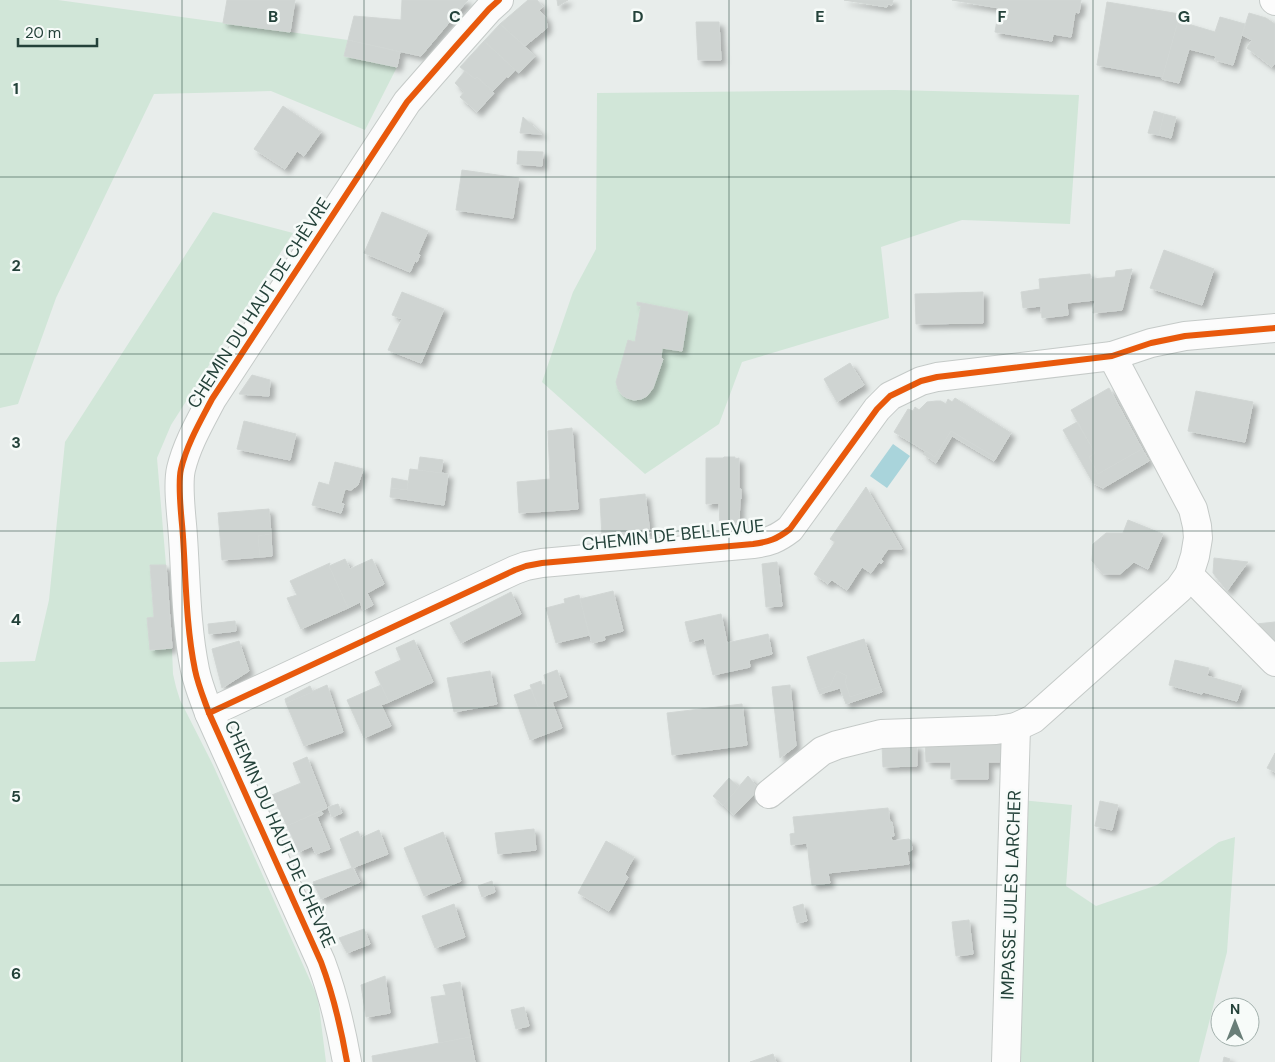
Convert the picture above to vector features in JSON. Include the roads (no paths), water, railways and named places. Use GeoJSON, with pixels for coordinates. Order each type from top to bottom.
{"type":"FeatureCollection","features":[{"type":"Feature","properties":{"kind":"street","name":"CHEMIN DU HAUT DE CHÈVRE"},"geometry":{"type":"LineString","coordinates":[[346,1062],[332,996],[321,962],[210,713],[195,671],[187,605],[180,471],[187,449],[212,399],[407,102],[489,9],[500,0]]}},
{"type":"Feature","properties":{"kind":"street","name":"CHEMIN DE BELLEVUE"},"geometry":{"type":"LineString","coordinates":[[210,713],[526,566],[769,542],[790,529],[877,409],[890,396],[921,381],[937,377],[1112,356],[1151,343],[1184,336],[1275,328]]}},
{"type":"Feature","properties":{"kind":"street"},"geometry":{"type":"LineString","coordinates":[[769,794],[822,751],[837,745],[881,734],[996,730],[1016,727],[1033,719],[1179,589],[1189,575],[1195,556],[1198,538],[1193,509],[1112,356]]}},
{"type":"Feature","properties":{"kind":"street"},"geometry":{"type":"LineString","coordinates":[[1189,575],[1275,662]]}},
{"type":"Feature","properties":{"kind":"street","name":"IMPASSE JULES LARCHER"},"geometry":{"type":"LineString","coordinates":[[1006,1062],[1016,727]]}},
{"type":"Feature","properties":{"kind":"water"},"geometry":{"type":"Polygon","coordinates":[[[893,444],[910,456],[887,488],[870,476],[893,444]]]}}]}
